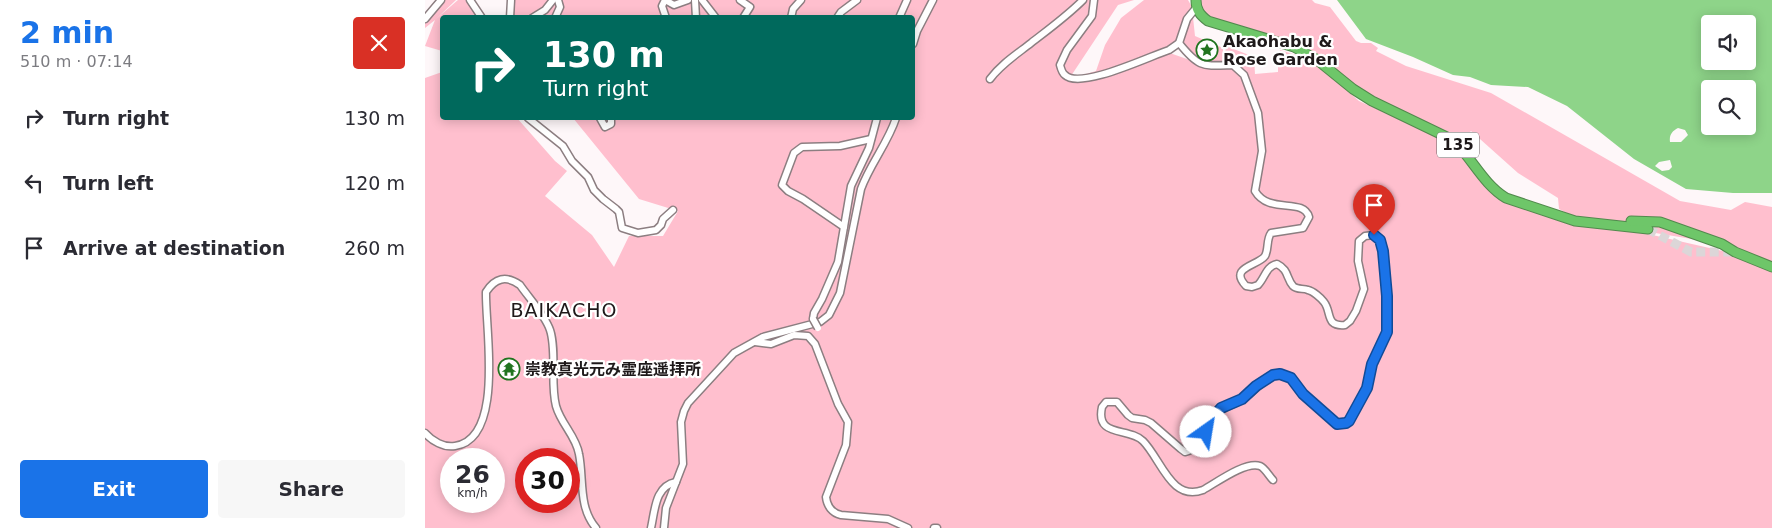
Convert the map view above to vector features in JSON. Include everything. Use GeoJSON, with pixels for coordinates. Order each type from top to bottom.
{"type":"FeatureCollection","features":[{"type":"Feature","properties":{"kind":"highway","name":"135"},"geometry":{"type":"LineString","coordinates":[[1196,4],[1200,15],[1207,21],[1294,46],[1316,59],[1353,89],[1372,101],[1453,140],[1488,183],[1506,198],[1575,221],[1648,229]]}},
{"type":"Feature","properties":{"kind":"highway","name":"135"},"geometry":{"type":"LineString","coordinates":[[1597,224],[1622,221],[1660,222],[1722,244],[1735,252],[1772,267]]}},
{"type":"Feature","properties":{"kind":"street"},"geometry":{"type":"LineString","coordinates":[[425,19],[441,0]]}},
{"type":"Feature","properties":{"kind":"street"},"geometry":{"type":"LineString","coordinates":[[470,0],[480,15]]}},
{"type":"Feature","properties":{"kind":"street"},"geometry":{"type":"LineString","coordinates":[[510,15],[511,0]]}},
{"type":"Feature","properties":{"kind":"street"},"geometry":{"type":"LineString","coordinates":[[537,15],[545,10],[553,0]]}},
{"type":"Feature","properties":{"kind":"street"},"geometry":{"type":"LineString","coordinates":[[556,15],[560,7],[558,0]]}},
{"type":"Feature","properties":{"kind":"street"},"geometry":{"type":"LineString","coordinates":[[665,15],[662,6],[665,0],[675,5],[688,0]]}},
{"type":"Feature","properties":{"kind":"street"},"geometry":{"type":"LineString","coordinates":[[695,0],[696,15]]}},
{"type":"Feature","properties":{"kind":"street"},"geometry":{"type":"LineString","coordinates":[[702,0],[714,15]]}},
{"type":"Feature","properties":{"kind":"street"},"geometry":{"type":"LineString","coordinates":[[740,0],[749,7],[745,15]]}},
{"type":"Feature","properties":{"kind":"street"},"geometry":{"type":"LineString","coordinates":[[792,15],[793,9],[801,0]]}},
{"type":"Feature","properties":{"kind":"street"},"geometry":{"type":"LineString","coordinates":[[839,15],[844,9],[857,0]]}},
{"type":"Feature","properties":{"kind":"street"},"geometry":{"type":"LineString","coordinates":[[900,15],[907,0]]}},
{"type":"Feature","properties":{"kind":"street"},"geometry":{"type":"LineString","coordinates":[[915,38],[933,0]]}},
{"type":"Feature","properties":{"kind":"street"},"geometry":{"type":"LineString","coordinates":[[990,79],[1003,65],[1071,12],[1083,0]]}},
{"type":"Feature","properties":{"kind":"street"},"geometry":{"type":"LineString","coordinates":[[1094,0],[1092,16],[1067,50],[1060,65],[1064,75],[1069,78],[1101,76],[1169,50],[1179,43],[1187,19],[1196,4]]}},
{"type":"Feature","properties":{"kind":"street"},"geometry":{"type":"LineString","coordinates":[[1179,43],[1193,60],[1208,66],[1233,65],[1244,75],[1258,113],[1262,151],[1255,191],[1260,197],[1279,207],[1300,207],[1307,212],[1309,217],[1303,228],[1271,233],[1264,257],[1244,268],[1241,274],[1243,283],[1246,286],[1258,285],[1267,270],[1277,264],[1286,271],[1296,288],[1311,291],[1323,301],[1333,323],[1345,325],[1356,311],[1364,289],[1358,261],[1359,241],[1365,236],[1374,235],[1382,244],[1387,296],[1387,332],[1372,364],[1367,388],[1352,416],[1346,423],[1337,424],[1303,394],[1291,378],[1280,374],[1273,375],[1256,386],[1242,399],[1221,408],[1193,448],[1185,452],[1145,420],[1132,418],[1117,402],[1106,402],[1101,407],[1101,420],[1106,426],[1113,431],[1129,433],[1140,438],[1171,482],[1187,492],[1196,493],[1203,490],[1247,466],[1264,468],[1273,480]]}},
{"type":"Feature","properties":{"kind":"street"},"geometry":{"type":"LineString","coordinates":[[530,120],[563,146],[572,161],[587,177],[594,190],[619,212],[622,228],[638,233],[656,230],[661,225],[663,218],[673,210]]}},
{"type":"Feature","properties":{"kind":"street"},"geometry":{"type":"LineString","coordinates":[[601,120],[605,126],[611,124],[612,120]]}},
{"type":"Feature","properties":{"kind":"street"},"geometry":{"type":"LineString","coordinates":[[818,328],[813,319],[814,313],[838,262],[851,186],[869,148],[876,120]]}},
{"type":"Feature","properties":{"kind":"street"},"geometry":{"type":"LineString","coordinates":[[664,528],[666,508],[683,464],[681,422],[688,403],[734,353],[754,341],[820,322],[829,315],[840,293],[861,190],[866,176],[896,120]]}},
{"type":"Feature","properties":{"kind":"street"},"geometry":{"type":"LineString","coordinates":[[844,227],[788,191],[782,185],[794,153],[802,147],[840,146],[871,140]]}},
{"type":"Feature","properties":{"kind":"street"},"geometry":{"type":"LineString","coordinates":[[425,433],[435,441],[448,447],[458,446],[467,442],[478,432],[489,394],[486,292],[489,286],[500,279],[514,280],[520,285],[550,331],[554,396],[557,409],[576,442],[584,506],[588,517],[596,528]]}},
{"type":"Feature","properties":{"kind":"street"},"geometry":{"type":"LineString","coordinates":[[754,341],[771,344],[794,335],[808,336],[815,344],[838,404],[848,422],[846,445],[826,497],[830,508],[841,516],[888,519],[908,528]]}},
{"type":"Feature","properties":{"kind":"street"},"geometry":{"type":"LineString","coordinates":[[651,528],[659,494],[669,484],[676,482]]}},
{"type":"Feature","properties":{"kind":"shaded area"},"geometry":{"type":"Polygon","coordinates":[[[444,0],[456,0],[436,19],[440,16],[440,50],[425,46],[435,20],[425,28],[425,20],[444,0]]]}},
{"type":"Feature","properties":{"kind":"shaded area"},"geometry":{"type":"Polygon","coordinates":[[[458,0],[472,0],[481,15],[441,15],[458,0]]]}},
{"type":"Feature","properties":{"kind":"shaded area"},"geometry":{"type":"Polygon","coordinates":[[[511,0],[1134,0],[1118,5],[1069,79],[1096,71],[1105,45],[1121,18],[1144,0],[1188,0],[1192,7],[1194,0],[1312,0],[1315,3],[1330,7],[1356,41],[1371,43],[1378,48],[1376,51],[1406,66],[1491,93],[1680,201],[1731,210],[1745,202],[1772,207],[1772,263],[1722,244],[1613,226],[1727,252],[1772,268],[1772,528],[425,528],[425,78],[440,73],[440,120],[519,120],[555,161],[567,171],[545,196],[592,235],[614,267],[629,236],[663,236],[678,211],[639,199],[575,120],[915,120],[915,15],[510,15],[511,0]],[[1192,8],[1195,36],[1223,48],[1223,63],[1226,46],[1254,57],[1255,74],[1278,72],[1280,50],[1312,60],[1359,101],[1460,147],[1496,193],[1541,215],[1580,225],[1584,222],[1559,209],[1558,198],[1518,173],[1471,131],[1462,140],[1455,135],[1383,106],[1294,47],[1223,22],[1192,8]],[[1175,46],[1125,62],[1164,51],[1207,66],[1175,46]]]}},
{"type":"Feature","properties":{"kind":"shaded area"},"geometry":{"type":"Polygon","coordinates":[[[1337,0],[1772,0],[1772,193],[1733,193],[1686,189],[1634,159],[1567,106],[1528,87],[1491,85],[1470,77],[1453,75],[1366,39],[1337,0]],[[1678,128],[1671,135],[1670,142],[1681,142],[1688,135],[1685,130],[1678,128]],[[1670,160],[1659,162],[1655,166],[1662,171],[1669,170],[1672,167],[1670,160]]]}},
{"type":"Feature","properties":{"kind":"tunnel"},"geometry":{"type":"LineString","coordinates":[[1648,229],[1691,252],[1735,252]]}},
{"type":"Feature","properties":{"kind":"place","name":"Akaohabu & Rose Garden"},"geometry":{"type":"Point","coordinates":[1207,50]}},
{"type":"Feature","properties":{"kind":"place","name":"崇教真光元み霊座遥拝所"},"geometry":{"type":"Point","coordinates":[509,369]}},
{"type":"Feature","properties":{"kind":"district","name":"BAIKACHO"},"geometry":{"type":"Point","coordinates":[564,310]}},
{"type":"Feature","properties":{"kind":"route"},"geometry":{"type":"LineString","coordinates":[[1206,432],[1211,420],[1221,408],[1242,399],[1256,386],[1273,375],[1280,374],[1291,378],[1303,394],[1337,424],[1349,421],[1367,388],[1372,364],[1378,355],[1387,332],[1387,296],[1383,251],[1380,240],[1374,235]]}}]}
